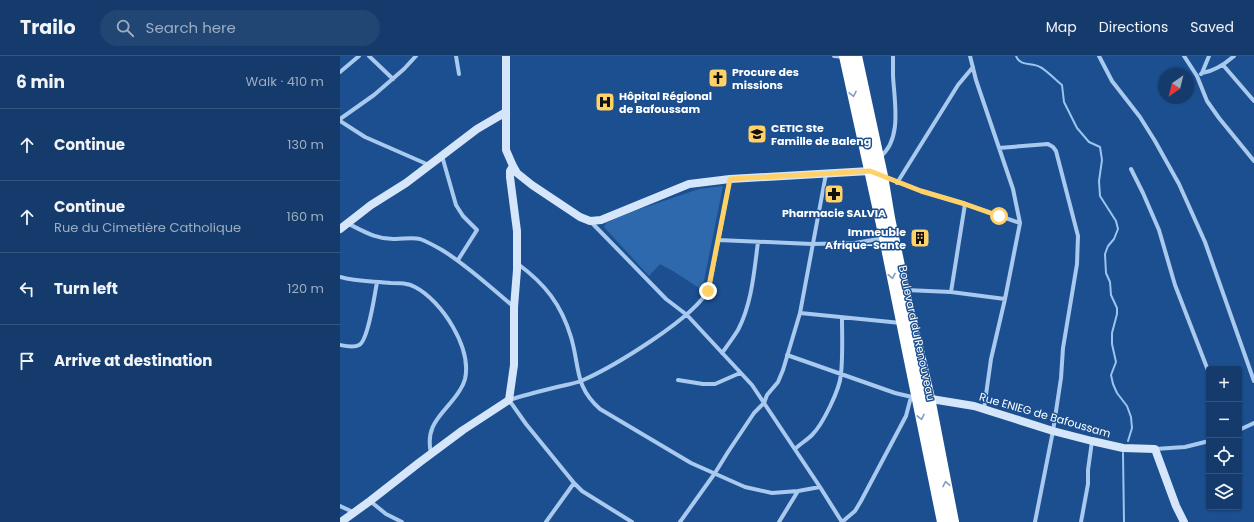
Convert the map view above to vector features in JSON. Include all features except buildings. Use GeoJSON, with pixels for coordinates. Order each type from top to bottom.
{"type":"FeatureCollection","features":[{"type":"Feature","properties":{"kind":"highway","name":"Boulevard du Renouveau"},"geometry":{"type":"LineString","coordinates":[[847,56],[872,163],[884,238],[906,322],[943,522]]}},
{"type":"Feature","properties":{"kind":"highway","name":"Boulevard du Renouveau"},"geometry":{"type":"LineString","coordinates":[[872,163],[882,176],[904,290],[906,322]]}},
{"type":"Feature","properties":{"kind":"highway","name":"Boulevard du Renouveau"},"geometry":{"type":"LineString","coordinates":[[920,398],[953,522]]}},
{"type":"Feature","properties":{"kind":"street"},"geometry":{"type":"LineString","coordinates":[[340,72],[359,56]]}},
{"type":"Feature","properties":{"kind":"street"},"geometry":{"type":"LineString","coordinates":[[369,56],[393,79]]}},
{"type":"Feature","properties":{"kind":"street"},"geometry":{"type":"LineString","coordinates":[[416,56],[393,79],[364,103],[340,120],[366,137],[430,166]]}},
{"type":"Feature","properties":{"kind":"street"},"geometry":{"type":"LineString","coordinates":[[456,56],[459,74]]}},
{"type":"Feature","properties":{"kind":"street"},"geometry":{"type":"LineString","coordinates":[[506,56],[506,150],[517,173],[532,185],[580,217],[590,221],[670,303],[687,315],[752,386],[842,522],[855,511],[906,416],[920,398],[895,393],[787,355]]}},
{"type":"Feature","properties":{"kind":"street"},"geometry":{"type":"LineString","coordinates":[[590,221],[601,220],[689,184],[730,179],[826,174],[872,163],[883,154],[889,146],[896,125],[893,56]]}},
{"type":"Feature","properties":{"kind":"street"},"geometry":{"type":"LineString","coordinates":[[970,56],[1013,189],[1020,223],[991,359],[984,409]]}},
{"type":"Feature","properties":{"kind":"street"},"geometry":{"type":"LineString","coordinates":[[1099,56],[1112,81],[1140,118],[1155,141],[1179,184],[1205,242],[1254,381]]}},
{"type":"Feature","properties":{"kind":"street"},"geometry":{"type":"LineString","coordinates":[[1184,56],[1197,76],[1207,101],[1254,161]]}},
{"type":"Feature","properties":{"kind":"street"},"geometry":{"type":"LineString","coordinates":[[1202,73],[1209,56]]}},
{"type":"Feature","properties":{"kind":"street"},"geometry":{"type":"LineString","coordinates":[[1197,76],[1223,65],[1234,56]]}},
{"type":"Feature","properties":{"kind":"street"},"geometry":{"type":"LineString","coordinates":[[1223,65],[1254,101]]}},
{"type":"Feature","properties":{"kind":"street"},"geometry":{"type":"LineString","coordinates":[[897,183],[958,85],[973,67]]}},
{"type":"Feature","properties":{"kind":"street"},"geometry":{"type":"LineString","coordinates":[[340,229],[371,205],[430,166],[478,129],[506,112]]}},
{"type":"Feature","properties":{"kind":"street"},"geometry":{"type":"LineString","coordinates":[[999,148],[1048,144],[1053,146],[1062,172],[1078,236],[1077,264],[1065,334],[1061,378],[1035,522]]}},
{"type":"Feature","properties":{"kind":"street"},"geometry":{"type":"LineString","coordinates":[[442,156],[456,205],[463,216],[478,230],[458,260]]}},
{"type":"Feature","properties":{"kind":"street"},"geometry":{"type":"LineString","coordinates":[[513,166],[510,171],[510,177],[516,231],[517,264],[514,307],[514,364],[509,400],[526,424],[582,491],[632,522]]}},
{"type":"Feature","properties":{"kind":"street"},"geometry":{"type":"LineString","coordinates":[[1131,169],[1152,213],[1175,285],[1206,366]]}},
{"type":"Feature","properties":{"kind":"street"},"geometry":{"type":"LineString","coordinates":[[680,522],[715,473],[754,413],[764,403],[767,395],[778,382],[800,313],[826,174]]}},
{"type":"Feature","properties":{"kind":"street"},"geometry":{"type":"LineString","coordinates":[[882,176],[897,183],[1020,223]]}},
{"type":"Feature","properties":{"kind":"street"},"geometry":{"type":"LineString","coordinates":[[341,522],[463,430],[509,400],[580,381],[647,344],[687,315],[703,298],[709,288],[730,179]]}},
{"type":"Feature","properties":{"kind":"street"},"geometry":{"type":"LineString","coordinates":[[951,292],[965,204]]}},
{"type":"Feature","properties":{"kind":"street"},"geometry":{"type":"LineString","coordinates":[[347,223],[377,237],[395,240],[413,238],[430,243],[458,260],[514,307]]}},
{"type":"Feature","properties":{"kind":"street"},"geometry":{"type":"LineString","coordinates":[[718,240],[812,244],[855,243],[884,238]]}},
{"type":"Feature","properties":{"kind":"street"},"geometry":{"type":"LineString","coordinates":[[722,354],[737,332],[745,313],[753,279],[758,242]]}},
{"type":"Feature","properties":{"kind":"street"},"geometry":{"type":"LineString","coordinates":[[517,264],[541,283],[558,306],[571,338],[580,381],[591,401],[606,412],[632,426],[692,463],[739,485],[772,493],[798,491],[820,487]]}},
{"type":"Feature","properties":{"kind":"street"},"geometry":{"type":"LineString","coordinates":[[340,277],[357,281],[406,284],[416,287],[443,311],[457,335],[465,358],[465,379],[452,403],[437,417],[429,444],[431,454]]}},
{"type":"Feature","properties":{"kind":"street"},"geometry":{"type":"LineString","coordinates":[[340,345],[357,346],[363,342],[368,326],[377,282]]}},
{"type":"Feature","properties":{"kind":"street"},"geometry":{"type":"LineString","coordinates":[[904,290],[951,292],[1005,299]]}},
{"type":"Feature","properties":{"kind":"street"},"geometry":{"type":"LineString","coordinates":[[800,313],[842,318],[906,322]]}},
{"type":"Feature","properties":{"kind":"street"},"geometry":{"type":"LineString","coordinates":[[795,449],[811,436],[819,426],[834,396],[841,375],[842,318]]}},
{"type":"Feature","properties":{"kind":"street"},"geometry":{"type":"LineString","coordinates":[[678,380],[703,384],[715,384],[740,373]]}},
{"type":"Feature","properties":{"kind":"street","name":"Rue ENIEG de Bafoussam"},"geometry":{"type":"LineString","coordinates":[[920,398],[962,403],[1052,431],[1123,448],[1155,449],[1185,447],[1206,442]]}},
{"type":"Feature","properties":{"kind":"street"},"geometry":{"type":"LineString","coordinates":[[1242,429],[1254,423]]}},
{"type":"Feature","properties":{"kind":"street"},"geometry":{"type":"LineString","coordinates":[[1081,522],[1088,484],[1088,470],[1092,441]]}},
{"type":"Feature","properties":{"kind":"street"},"geometry":{"type":"LineString","coordinates":[[1155,449],[1176,506],[1184,522]]}},
{"type":"Feature","properties":{"kind":"street"},"geometry":{"type":"LineString","coordinates":[[546,522],[574,483]]}},
{"type":"Feature","properties":{"kind":"street"},"geometry":{"type":"LineString","coordinates":[[779,522],[798,491]]}},
{"type":"Feature","properties":{"kind":"street"},"geometry":{"type":"LineString","coordinates":[[370,501],[386,514],[402,522]]}},
{"type":"Feature","properties":{"kind":"street"},"geometry":{"type":"LineString","coordinates":[[340,506],[353,512]]}},
{"type":"Feature","properties":{"kind":"shaded area"},"geometry":{"type":"Polygon","coordinates":[[[723,186],[702,290],[660,264],[649,276],[604,227],[606,223],[631,212],[699,189],[723,186]]]}},
{"type":"Feature","properties":{"kind":"waterway"},"geometry":{"type":"LineString","coordinates":[[1016,56],[1020,62],[1042,68],[1062,85],[1064,102],[1077,128],[1089,142],[1100,147],[1102,160],[1099,181],[1100,196],[1116,221],[1118,229],[1105,254],[1106,273],[1110,282],[1111,295],[1117,308],[1112,333],[1112,344],[1116,362],[1111,375],[1117,393],[1127,406],[1131,417],[1132,428],[1128,441]]}},
{"type":"Feature","properties":{"kind":"waterway"},"geometry":{"type":"LineString","coordinates":[[1123,453],[1124,522]]}},
{"type":"Feature","properties":{"kind":"place","name":"Procure des missions"},"geometry":{"type":"Point","coordinates":[718,78]}},
{"type":"Feature","properties":{"kind":"place","name":"Hôpital Régional de Bafoussam"},"geometry":{"type":"Point","coordinates":[605,102]}},
{"type":"Feature","properties":{"kind":"place","name":"CETIC Ste Famille de Baleng"},"geometry":{"type":"Point","coordinates":[757,134]}},
{"type":"Feature","properties":{"kind":"place","name":"Pharmacie SALVIA"},"geometry":{"type":"Point","coordinates":[834,194]}},
{"type":"Feature","properties":{"kind":"place","name":"Immeuble Afrique-Sante"},"geometry":{"type":"Point","coordinates":[920,238]}},
{"type":"Feature","properties":{"kind":"route"},"geometry":{"type":"LineString","coordinates":[[708,291],[730,179],[870,171],[897,183],[999,216]]}}]}
